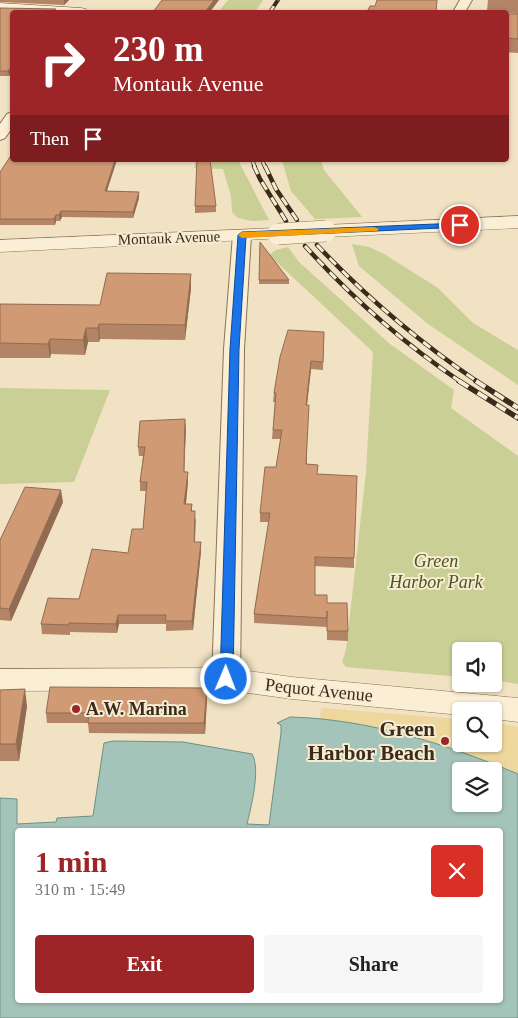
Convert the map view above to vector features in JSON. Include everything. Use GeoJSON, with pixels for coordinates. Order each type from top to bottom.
{"type":"FeatureCollection","features":[{"type":"Feature","properties":{"kind":"street"},"geometry":{"type":"LineString","coordinates":[[0,7],[49,10]]}},
{"type":"Feature","properties":{"kind":"street"},"geometry":{"type":"LineString","coordinates":[[0,135],[10,120]]}},
{"type":"Feature","properties":{"kind":"street","name":"Montauk Avenue"},"geometry":{"type":"LineString","coordinates":[[0,246],[518,222]]}},
{"type":"Feature","properties":{"kind":"street"},"geometry":{"type":"LineString","coordinates":[[226,679],[234,349],[242,235]]}},
{"type":"Feature","properties":{"kind":"street","name":"Pequot Avenue"},"geometry":{"type":"LineString","coordinates":[[0,680],[226,679],[292,688],[518,710]]}},
{"type":"Feature","properties":{"kind":"green space"},"geometry":{"type":"Polygon","coordinates":[[[228,0],[263,0],[256,10],[220,10],[228,0]]]}},
{"type":"Feature","properties":{"kind":"green space"},"geometry":{"type":"Polygon","coordinates":[[[196,162],[239,162],[269,220],[252,221],[238,218],[232,212],[231,196],[223,169],[194,168],[196,162]]]}},
{"type":"Feature","properties":{"kind":"green space"},"geometry":{"type":"Polygon","coordinates":[[[283,162],[322,162],[324,170],[362,217],[315,219],[291,191],[283,162]]]}},
{"type":"Feature","properties":{"kind":"green space"},"geometry":{"type":"Polygon","coordinates":[[[352,244],[369,247],[384,254],[438,288],[473,323],[518,350],[518,385],[428,324],[359,266],[352,244]]]}},
{"type":"Feature","properties":{"kind":"green space","name":"Green Harbor Park"},"geometry":{"type":"Polygon","coordinates":[[[288,247],[299,262],[390,344],[454,390],[451,408],[518,456],[518,684],[502,681],[502,642],[452,642],[452,676],[346,667],[342,662],[346,650],[366,472],[373,352],[269,255],[276,250],[288,247]]]}},
{"type":"Feature","properties":{"kind":"green space"},"geometry":{"type":"Polygon","coordinates":[[[0,388],[110,390],[74,482],[0,484],[0,388]]]}},
{"type":"Feature","properties":{"kind":"sand","name":"Green Harbor Beach"},"geometry":{"type":"Polygon","coordinates":[[[321,708],[452,718],[452,749],[424,739],[368,726],[320,719],[321,708]]]}},
{"type":"Feature","properties":{"kind":"sand","name":"Green Harbor Beach"},"geometry":{"type":"Polygon","coordinates":[[[502,724],[518,727],[518,774],[502,768],[502,762],[486,762],[459,752],[502,752],[502,724]]]}},
{"type":"Feature","properties":{"kind":"water"},"geometry":{"type":"Polygon","coordinates":[[[290,717],[349,723],[407,735],[452,749],[452,752],[460,752],[488,762],[452,762],[452,812],[502,812],[502,767],[518,774],[518,1018],[0,1018],[0,798],[17,799],[17,824],[56,822],[57,818],[93,816],[104,743],[113,741],[183,742],[252,754],[256,769],[253,798],[247,824],[269,825],[281,725],[277,723],[290,717]]]}},
{"type":"Feature","properties":{"kind":"building"},"geometry":{"type":"Polygon","coordinates":[[[162,0],[214,0],[206,10],[154,10],[162,0]]]}},
{"type":"Feature","properties":{"kind":"building"},"geometry":{"type":"Polygon","coordinates":[[[377,0],[437,0],[436,10],[368,10],[370,6],[375,6],[377,0]]]}},
{"type":"Feature","properties":{"kind":"building"},"geometry":{"type":"Polygon","coordinates":[[[0,8],[56,9],[10,10],[10,68],[8,71],[0,71],[0,8]]]}},
{"type":"Feature","properties":{"kind":"building"},"geometry":{"type":"Polygon","coordinates":[[[509,14],[518,14],[518,39],[509,38],[509,14]]]}},
{"type":"Feature","properties":{"kind":"building"},"geometry":{"type":"Polygon","coordinates":[[[10,157],[10,162],[114,162],[105,191],[139,192],[133,212],[61,211],[54,219],[0,219],[0,172],[10,157]]]}},
{"type":"Feature","properties":{"kind":"building"},"geometry":{"type":"Polygon","coordinates":[[[197,162],[210,162],[216,206],[195,206],[197,162]]]}},
{"type":"Feature","properties":{"kind":"building"},"geometry":{"type":"Polygon","coordinates":[[[260,242],[289,280],[259,280],[260,242]]]}},
{"type":"Feature","properties":{"kind":"building"},"geometry":{"type":"Polygon","coordinates":[[[107,273],[191,274],[185,325],[99,324],[98,328],[86,328],[83,340],[50,339],[48,344],[0,343],[0,304],[100,305],[107,273]]]}},
{"type":"Feature","properties":{"kind":"building"},"geometry":{"type":"Polygon","coordinates":[[[288,330],[324,332],[323,362],[311,361],[306,405],[309,405],[306,464],[318,465],[317,474],[357,476],[354,558],[315,557],[315,595],[327,595],[327,603],[347,603],[348,631],[327,631],[327,618],[254,614],[270,513],[260,513],[265,467],[276,467],[282,430],[273,430],[276,393],[274,393],[280,357],[288,330]]]}},
{"type":"Feature","properties":{"kind":"building"},"geometry":{"type":"Polygon","coordinates":[[[185,419],[184,472],[188,472],[184,504],[192,504],[191,511],[195,511],[194,542],[201,542],[192,621],[165,621],[166,615],[118,615],[116,624],[41,624],[48,598],[79,599],[92,549],[128,553],[132,529],[143,529],[147,482],[140,482],[145,447],[138,447],[140,421],[185,419]]]}},
{"type":"Feature","properties":{"kind":"building"},"geometry":{"type":"Polygon","coordinates":[[[25,487],[61,490],[9,609],[0,608],[0,540],[25,487]]]}},
{"type":"Feature","properties":{"kind":"building"},"geometry":{"type":"Polygon","coordinates":[[[50,687],[207,688],[204,723],[88,723],[89,713],[46,713],[50,687]]]}},
{"type":"Feature","properties":{"kind":"building"},"geometry":{"type":"Polygon","coordinates":[[[25,689],[16,744],[0,744],[0,690],[25,689]]]}},
{"type":"Feature","properties":{"kind":"railway"},"geometry":{"type":"LineString","coordinates":[[271,10],[278,0]]}},
{"type":"Feature","properties":{"kind":"railway"},"geometry":{"type":"LineString","coordinates":[[253,162],[255,167]]}},
{"type":"Feature","properties":{"kind":"railway"},"geometry":{"type":"LineString","coordinates":[[263,162],[265,167]]}},
{"type":"Feature","properties":{"kind":"railway"},"geometry":{"type":"LineString","coordinates":[[254,166],[286,221]]}},
{"type":"Feature","properties":{"kind":"railway"},"geometry":{"type":"LineString","coordinates":[[265,166],[276,189],[297,220]]}},
{"type":"Feature","properties":{"kind":"railway"},"geometry":{"type":"LineString","coordinates":[[317,245],[394,318],[478,382]]}},
{"type":"Feature","properties":{"kind":"railway"},"geometry":{"type":"LineString","coordinates":[[305,246],[341,284],[379,319],[419,352],[461,382]]}},
{"type":"Feature","properties":{"kind":"railway"},"geometry":{"type":"LineString","coordinates":[[459,381],[518,418]]}},
{"type":"Feature","properties":{"kind":"railway"},"geometry":{"type":"LineString","coordinates":[[476,381],[518,408]]}},
{"type":"Feature","properties":{"kind":"slow traffic"},"geometry":{"type":"LineString","coordinates":[[242,235],[374,229]]}},
{"type":"Feature","properties":{"kind":"place","name":"A.W. Marina"},"geometry":{"type":"Point","coordinates":[76,709]}},
{"type":"Feature","properties":{"kind":"place","name":"Green Harbor Beach"},"geometry":{"type":"Point","coordinates":[445,741]}},
{"type":"Feature","properties":{"kind":"route"},"geometry":{"type":"LineString","coordinates":[[226,679],[234,349],[242,235],[460,225]]}}]}
